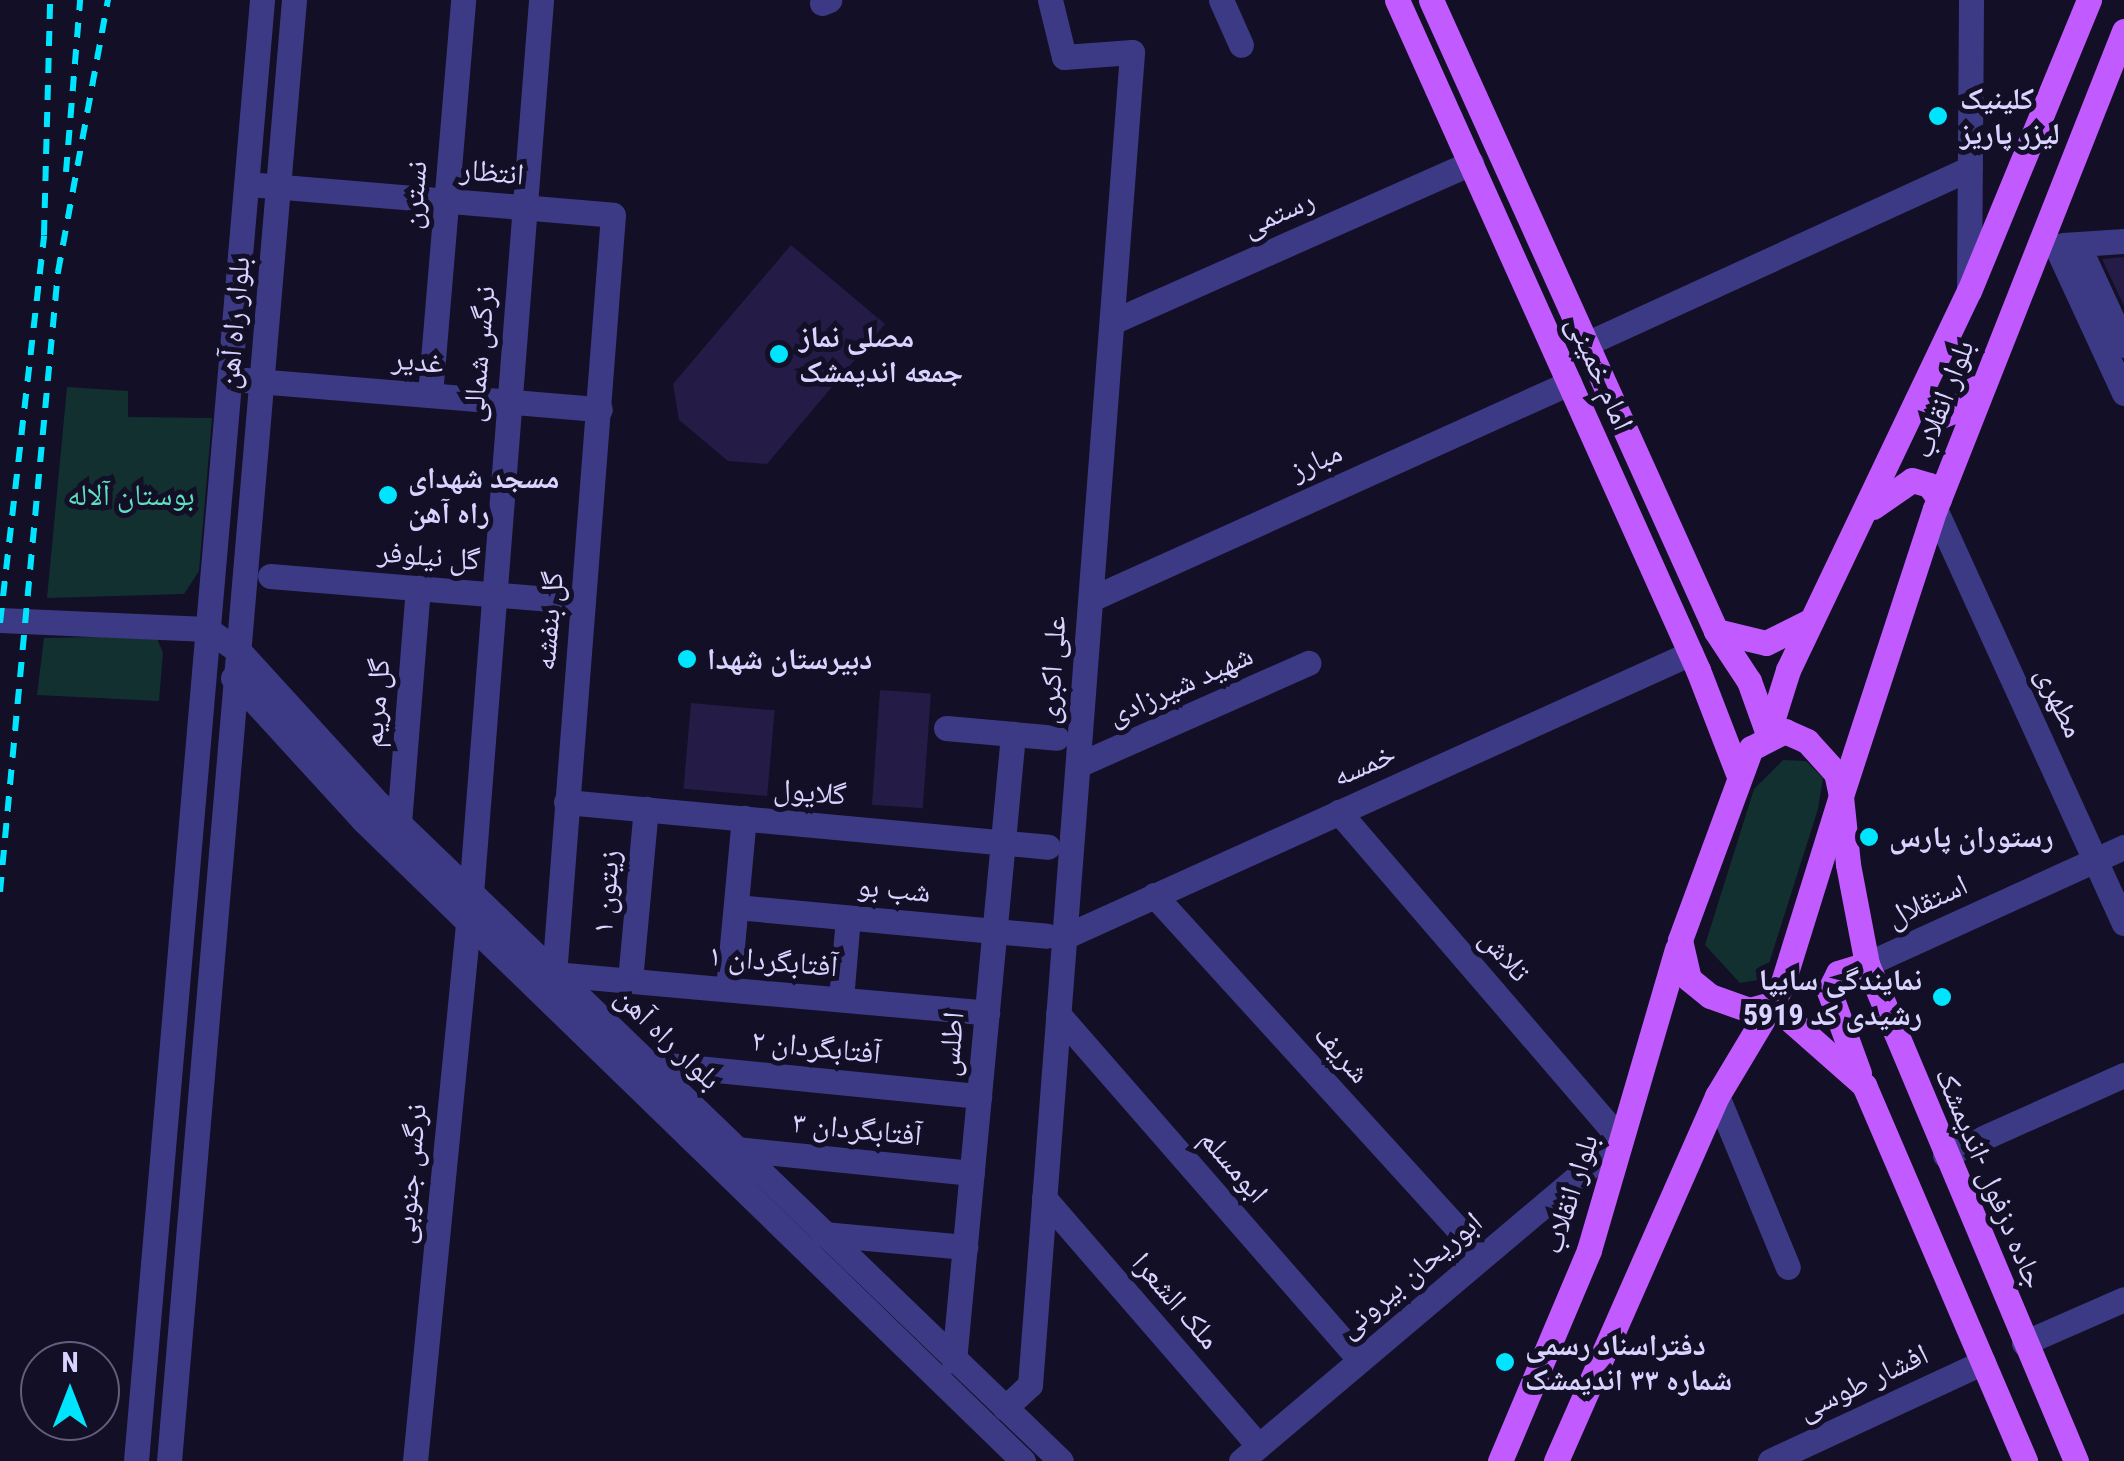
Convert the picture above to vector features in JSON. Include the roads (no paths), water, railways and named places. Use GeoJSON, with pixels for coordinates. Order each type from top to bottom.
{"type":"FeatureCollection","features":[{"type":"Feature","properties":{"kind":"main road","name":"امام خمینی"},"geometry":{"type":"LineString","coordinates":[[1397,0],[1690,653],[1739,776]]}},
{"type":"Feature","properties":{"kind":"main road","name":"امام خمینی"},"geometry":{"type":"LineString","coordinates":[[1431,0],[1716,631],[1749,681],[1768,734]]}},
{"type":"Feature","properties":{"kind":"main road","name":"بلوار انقلاب"},"geometry":{"type":"LineString","coordinates":[[1500,1461],[1589,1250],[1680,940],[1739,776],[1751,748],[1768,734],[1812,620],[1969,292],[2089,0]]}},
{"type":"Feature","properties":{"kind":"main road","name":"بلوار انقلاب"},"geometry":{"type":"LineString","coordinates":[[1772,1004],[1937,504],[1990,370],[2057,245],[2124,33]]}},
{"type":"Feature","properties":{"kind":"main road"},"geometry":{"type":"LineString","coordinates":[[1917,400],[1928,412],[1950,414],[1990,370]]}},
{"type":"Feature","properties":{"kind":"main road"},"geometry":{"type":"LineString","coordinates":[[1860,518],[1904,481],[1929,485],[1937,504]]}},
{"type":"Feature","properties":{"kind":"main road"},"geometry":{"type":"LineString","coordinates":[[1716,631],[1766,643],[1812,620]]}},
{"type":"Feature","properties":{"kind":"main road"},"geometry":{"type":"LineString","coordinates":[[1768,734],[1784,731],[1825,755],[1841,796]]}},
{"type":"Feature","properties":{"kind":"main road","name":"جاده دزفول -اندیمشک"},"geometry":{"type":"LineString","coordinates":[[1841,796],[1867,964],[2076,1461]]}},
{"type":"Feature","properties":{"kind":"main road"},"geometry":{"type":"LineString","coordinates":[[1680,940],[1689,980],[1710,996],[1749,1010],[1772,1004]]}},
{"type":"Feature","properties":{"kind":"main road"},"geometry":{"type":"LineString","coordinates":[[1867,964],[1838,973],[1829,991],[1864,1085],[2025,1461]]}},
{"type":"Feature","properties":{"kind":"main road"},"geometry":{"type":"LineString","coordinates":[[1772,1004],[1864,1085]]}},
{"type":"Feature","properties":{"kind":"main road"},"geometry":{"type":"LineString","coordinates":[[1556,1461],[1717,1096],[1772,1004]]}},
{"type":"Feature","properties":{"kind":"street","name":"بلوار راه آهن"},"geometry":{"type":"LineString","coordinates":[[136,1461],[262,0]]}},
{"type":"Feature","properties":{"kind":"street","name":"بلوار راه آهن"},"geometry":{"type":"LineString","coordinates":[[169,1461],[294,0]]}},
{"type":"Feature","properties":{"kind":"street","name":"نسترن"},"geometry":{"type":"LineString","coordinates":[[430,395],[463,0]]}},
{"type":"Feature","properties":{"kind":"street","name":"نرگس شمالی"},"geometry":{"type":"LineString","coordinates":[[469,906],[541,0]]}},
{"type":"Feature","properties":{"kind":"street","name":"علی اکبری"},"geometry":{"type":"LineString","coordinates":[[1004,1408],[1030,1385],[1058,1014],[1056,937],[1078,766],[1132,52],[1064,57],[1050,0]]}},
{"type":"Feature","properties":{"kind":"street"},"geometry":{"type":"LineString","coordinates":[[1221,0],[1242,45]]}},
{"type":"Feature","properties":{"kind":"street"},"geometry":{"type":"LineString","coordinates":[[1969,292],[1972,0]]}},
{"type":"Feature","properties":{"kind":"street","name":"رستمی"},"geometry":{"type":"LineString","coordinates":[[1112,322],[1470,163]]}},
{"type":"Feature","properties":{"kind":"street"},"geometry":{"type":"LineString","coordinates":[[1586,344],[1970,168]]}},
{"type":"Feature","properties":{"kind":"street","name":"انتظار"},"geometry":{"type":"LineString","coordinates":[[247,184],[613,214]]}},
{"type":"Feature","properties":{"kind":"street","name":"گل بنفشه"},"geometry":{"type":"LineString","coordinates":[[554,974],[613,214]]}},
{"type":"Feature","properties":{"kind":"street"},"geometry":{"type":"LineString","coordinates":[[2057,245],[2124,241]]}},
{"type":"Feature","properties":{"kind":"street"},"geometry":{"type":"LineString","coordinates":[[2057,245],[2124,346]]}},
{"type":"Feature","properties":{"kind":"street"},"geometry":{"type":"LineString","coordinates":[[2057,245],[2124,393]]}},
{"type":"Feature","properties":{"kind":"street","name":"غدیر"},"geometry":{"type":"LineString","coordinates":[[230,378],[600,409]]}},
{"type":"Feature","properties":{"kind":"street","name":"مبارز"},"geometry":{"type":"LineString","coordinates":[[1090,599],[1569,383]]}},
{"type":"Feature","properties":{"kind":"street","name":"مطهری"},"geometry":{"type":"LineString","coordinates":[[1937,504],[2124,923]]}},
{"type":"Feature","properties":{"kind":"street","name":"گل نیلوفر"},"geometry":{"type":"LineString","coordinates":[[270,576],[583,602]]}},
{"type":"Feature","properties":{"kind":"street","name":"گل مریم"},"geometry":{"type":"LineString","coordinates":[[398,823],[418,588]]}},
{"type":"Feature","properties":{"kind":"street"},"geometry":{"type":"LineString","coordinates":[[0,620],[208,629]]}},
{"type":"Feature","properties":{"kind":"street","name":"بلوار راه آهن"},"geometry":{"type":"LineString","coordinates":[[208,629],[240,652],[469,906],[554,974],[1061,1461]]}},
{"type":"Feature","properties":{"kind":"street","name":"بلوار راه آهن"},"geometry":{"type":"LineString","coordinates":[[208,629],[237,686],[469,906],[1023,1461]]}},
{"type":"Feature","properties":{"kind":"street","name":"خمسه"},"geometry":{"type":"LineString","coordinates":[[1056,937],[1690,653]]}},
{"type":"Feature","properties":{"kind":"street","name":"شهید شیرزادی"},"geometry":{"type":"LineString","coordinates":[[1078,766],[1308,663]]}},
{"type":"Feature","properties":{"kind":"street"},"geometry":{"type":"LineString","coordinates":[[946,728],[1057,738]]}},
{"type":"Feature","properties":{"kind":"street","name":"اطلس"},"geometry":{"type":"LineString","coordinates":[[954,1360],[1013,734]]}},
{"type":"Feature","properties":{"kind":"street","name":"گلایول"},"geometry":{"type":"LineString","coordinates":[[566,802],[1048,847]]}},
{"type":"Feature","properties":{"kind":"street","name":"زیتون ۱"},"geometry":{"type":"LineString","coordinates":[[630,980],[646,809]]}},
{"type":"Feature","properties":{"kind":"street","name":"تلاش"},"geometry":{"type":"LineString","coordinates":[[1339,812],[1622,1140]]}},
{"type":"Feature","properties":{"kind":"street"},"geometry":{"type":"LineString","coordinates":[[728,989],[744,818]]}},
{"type":"Feature","properties":{"kind":"street","name":"استقلال"},"geometry":{"type":"LineString","coordinates":[[1867,964],[2124,847]]}},
{"type":"Feature","properties":{"kind":"street","name":"شریف"},"geometry":{"type":"LineString","coordinates":[[1154,895],[1482,1256]]}},
{"type":"Feature","properties":{"kind":"street","name":"نرگس جنوبی"},"geometry":{"type":"LineString","coordinates":[[415,1461],[469,906]]}},
{"type":"Feature","properties":{"kind":"street","name":"شب بو"},"geometry":{"type":"LineString","coordinates":[[736,908],[1056,937]]}},
{"type":"Feature","properties":{"kind":"street"},"geometry":{"type":"LineString","coordinates":[[841,999],[848,918]]}},
{"type":"Feature","properties":{"kind":"street","name":"آفتابگردان ۱"},"geometry":{"type":"LineString","coordinates":[[554,974],[986,1013]]}},
{"type":"Feature","properties":{"kind":"street","name":"ابومسلم"},"geometry":{"type":"LineString","coordinates":[[1058,1014],[1360,1360]]}},
{"type":"Feature","properties":{"kind":"street","name":"آفتابگردان ۲"},"geometry":{"type":"LineString","coordinates":[[646,1063],[979,1096]]}},
{"type":"Feature","properties":{"kind":"street"},"geometry":{"type":"LineString","coordinates":[[1945,1155],[2124,1075]]}},
{"type":"Feature","properties":{"kind":"street"},"geometry":{"type":"LineString","coordinates":[[1717,1096],[1788,1267]]}},
{"type":"Feature","properties":{"kind":"street"},"geometry":{"type":"LineString","coordinates":[[165,1127],[198,1130]]}},
{"type":"Feature","properties":{"kind":"street","name":"ابوریحان بیرونی"},"geometry":{"type":"LineString","coordinates":[[1250,1454],[1622,1140]]}},
{"type":"Feature","properties":{"kind":"street","name":"آفتابگردان ۳"},"geometry":{"type":"LineString","coordinates":[[736,1149],[972,1173]]}},
{"type":"Feature","properties":{"kind":"street","name":"ملک الشعرا"},"geometry":{"type":"LineString","coordinates":[[1044,1198],[1250,1454]]}},
{"type":"Feature","properties":{"kind":"street"},"geometry":{"type":"LineString","coordinates":[[823,1234],[965,1247]]}},
{"type":"Feature","properties":{"kind":"street"},"geometry":{"type":"LineString","coordinates":[[2024,1343],[2124,1300]]}},
{"type":"Feature","properties":{"kind":"street","name":"افشار طوسی"},"geometry":{"type":"LineString","coordinates":[[1770,1461],[1984,1362]]}},
{"type":"Feature","properties":{"kind":"railway"},"geometry":{"type":"LineString","coordinates":[[0,623],[44,235],[50,0]]}},
{"type":"Feature","properties":{"kind":"railway"},"geometry":{"type":"LineString","coordinates":[[66,172],[80,0]]}},
{"type":"Feature","properties":{"kind":"railway"},"geometry":{"type":"LineString","coordinates":[[0,892],[58,272],[108,0]]}},
{"type":"Feature","properties":{"kind":"place","name":"کلینیک لیزر پاریز"},"geometry":{"type":"Point","coordinates":[1938,116]}},
{"type":"Feature","properties":{"kind":"place","name":"مصلی نماز جمعه اندیمشک"},"geometry":{"type":"Point","coordinates":[779,354]}},
{"type":"Feature","properties":{"kind":"place","name":"مسجد شهدای راه آهن"},"geometry":{"type":"Point","coordinates":[388,495]}},
{"type":"Feature","properties":{"kind":"place","name":"دبیرستان شهدا"},"geometry":{"type":"Point","coordinates":[687,659]}},
{"type":"Feature","properties":{"kind":"place","name":"رستوران پارس"},"geometry":{"type":"Point","coordinates":[1869,837]}},
{"type":"Feature","properties":{"kind":"place","name":"نمایندگی سایپا رشیدی کد 5919"},"geometry":{"type":"Point","coordinates":[1942,997]}},
{"type":"Feature","properties":{"kind":"place","name":"دفتراسناد رسمی شماره ۳۳ اندیمشک"},"geometry":{"type":"Point","coordinates":[1505,1362]}},
{"type":"Feature","properties":{"kind":"park label","name":"بوستان آلاله"},"geometry":{"type":"Point","coordinates":[131,495]}}]}
